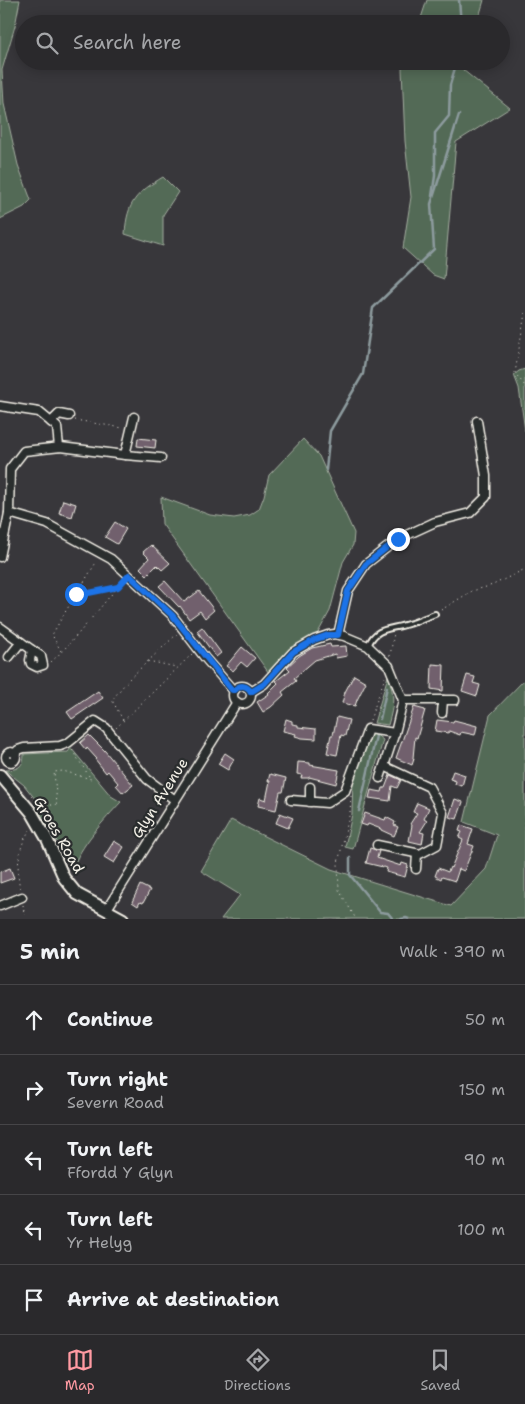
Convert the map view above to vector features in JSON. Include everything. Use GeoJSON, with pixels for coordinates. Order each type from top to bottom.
{"type":"FeatureCollection","features":[{"type":"Feature","properties":{"kind":"street"},"geometry":{"type":"LineString","coordinates":[[9,398],[4,407],[39,412],[58,427],[59,447]]}},
{"type":"Feature","properties":{"kind":"street"},"geometry":{"type":"LineString","coordinates":[[51,422],[59,414],[69,416]]}},
{"type":"Feature","properties":{"kind":"street"},"geometry":{"type":"LineString","coordinates":[[125,455],[134,417]]}},
{"type":"Feature","properties":{"kind":"street"},"geometry":{"type":"LineString","coordinates":[[338,635],[348,591],[366,564],[398,539],[436,522],[470,514],[486,497],[486,476],[477,421]]}},
{"type":"Feature","properties":{"kind":"street"},"geometry":{"type":"LineString","coordinates":[[0,557],[9,512],[10,469],[24,451],[59,447],[161,458]]}},
{"type":"Feature","properties":{"kind":"street"},"geometry":{"type":"LineString","coordinates":[[9,512],[47,524],[111,559],[173,616],[232,690],[235,690]]}},
{"type":"Feature","properties":{"kind":"street"},"geometry":{"type":"LineString","coordinates":[[0,627],[42,657],[43,665],[37,667],[31,664],[32,650]]}},
{"type":"Feature","properties":{"kind":"street"},"geometry":{"type":"LineString","coordinates":[[251,692],[264,684],[293,652],[314,640],[328,635],[338,635],[368,646],[389,666],[403,700],[380,778]]}},
{"type":"Feature","properties":{"kind":"street"},"geometry":{"type":"LineString","coordinates":[[9,657],[21,642]]}},
{"type":"Feature","properties":{"kind":"street"},"geometry":{"type":"LineString","coordinates":[[239,686],[245,686],[251,692],[251,698],[242,704],[237,702],[234,695],[235,690],[239,686]]}},
{"type":"Feature","properties":{"kind":"street"},"geometry":{"type":"LineString","coordinates":[[403,700],[455,700]]}},
{"type":"Feature","properties":{"kind":"street"},"geometry":{"type":"LineString","coordinates":[[442,713],[443,700]]}},
{"type":"Feature","properties":{"kind":"street","name":"Glyn Avenue"},"geometry":{"type":"LineString","coordinates":[[107,909],[237,702]]}},
{"type":"Feature","properties":{"kind":"street"},"geometry":{"type":"LineString","coordinates":[[16,754],[18,750],[24,748],[60,746],[68,743],[95,721],[106,728],[147,779],[176,800]]}},
{"type":"Feature","properties":{"kind":"street"},"geometry":{"type":"LineString","coordinates":[[291,800],[327,803],[345,791],[368,728],[395,732]]}},
{"type":"Feature","properties":{"kind":"street"},"geometry":{"type":"LineString","coordinates":[[377,845],[420,854],[437,845],[443,813],[429,787],[384,766]]}},
{"type":"Feature","properties":{"kind":"street","name":"Groes Road"},"geometry":{"type":"LineString","coordinates":[[0,775],[32,813],[47,839],[64,878],[78,894],[123,919]]}},
{"type":"Feature","properties":{"kind":"street"},"geometry":{"type":"LineString","coordinates":[[310,787],[310,802]]}},
{"type":"Feature","properties":{"kind":"street"},"geometry":{"type":"LineString","coordinates":[[416,869],[417,854]]}},
{"type":"Feature","properties":{"kind":"street"},"geometry":{"type":"LineString","coordinates":[[0,906],[22,897]]}},
{"type":"Feature","properties":{"kind":"lane"},"geometry":{"type":"LineString","coordinates":[[368,646],[371,638],[383,629],[408,624],[435,614]]}},
{"type":"Feature","properties":{"kind":"path"},"geometry":{"type":"LineString","coordinates":[[525,313],[516,372],[525,386]]}},
{"type":"Feature","properties":{"kind":"path"},"geometry":{"type":"LineString","coordinates":[[69,416],[69,419],[131,430]]}},
{"type":"Feature","properties":{"kind":"path"},"geometry":{"type":"LineString","coordinates":[[61,652],[52,635],[74,596],[102,554]]}},
{"type":"Feature","properties":{"kind":"path"},"geometry":{"type":"LineString","coordinates":[[435,614],[472,591],[493,585],[525,569]]}},
{"type":"Feature","properties":{"kind":"path"},"geometry":{"type":"LineString","coordinates":[[43,665],[48,665],[73,642],[96,612],[129,575]]}},
{"type":"Feature","properties":{"kind":"path"},"geometry":{"type":"LineString","coordinates":[[74,596],[118,587]]}},
{"type":"Feature","properties":{"kind":"path"},"geometry":{"type":"LineString","coordinates":[[368,728],[389,666],[394,627]]}},
{"type":"Feature","properties":{"kind":"path"},"geometry":{"type":"LineString","coordinates":[[123,720],[112,700],[128,680],[183,629]]}},
{"type":"Feature","properties":{"kind":"path"},"geometry":{"type":"LineString","coordinates":[[110,733],[198,648]]}},
{"type":"Feature","properties":{"kind":"path"},"geometry":{"type":"LineString","coordinates":[[148,661],[178,667]]}},
{"type":"Feature","properties":{"kind":"path"},"geometry":{"type":"LineString","coordinates":[[31,796],[41,807],[57,804],[54,772],[63,771],[91,779],[68,743]]}},
{"type":"Feature","properties":{"kind":"path"},"geometry":{"type":"LineString","coordinates":[[351,792],[350,812],[338,863],[339,890],[356,919]]}},
{"type":"Feature","properties":{"kind":"path"},"geometry":{"type":"LineString","coordinates":[[25,919],[17,868],[22,842],[37,822]]}},
{"type":"Feature","properties":{"kind":"green space"},"geometry":{"type":"Polygon","coordinates":[[[0,0],[20,0],[17,15],[15,15],[15,26],[2,70],[4,104],[18,165],[31,200],[24,207],[0,219],[0,0]]]}},
{"type":"Feature","properties":{"kind":"green space"},"geometry":{"type":"Polygon","coordinates":[[[427,0],[484,0],[480,15],[422,15],[427,0]]]}},
{"type":"Feature","properties":{"kind":"green space"},"geometry":{"type":"Polygon","coordinates":[[[402,70],[463,70],[510,108],[456,142],[444,279],[433,275],[403,248],[411,197],[405,141],[402,70]]]}},
{"type":"Feature","properties":{"kind":"green space"},"geometry":{"type":"Polygon","coordinates":[[[163,177],[178,192],[163,215],[163,246],[125,234],[128,213],[135,199],[146,188],[163,177]]]}},
{"type":"Feature","properties":{"kind":"green space"},"geometry":{"type":"Polygon","coordinates":[[[525,369],[525,431],[519,388],[514,375],[525,369]]]}},
{"type":"Feature","properties":{"kind":"green space"},"geometry":{"type":"Polygon","coordinates":[[[303,439],[319,456],[354,533],[353,545],[343,562],[330,611],[314,640],[293,652],[271,676],[162,524],[161,497],[210,515],[234,518],[250,515],[259,509],[269,475],[303,439]]]}},
{"type":"Feature","properties":{"kind":"green space"},"geometry":{"type":"Polygon","coordinates":[[[388,676],[393,700],[388,725],[374,723],[388,676]]]}},
{"type":"Feature","properties":{"kind":"green space"},"geometry":{"type":"Polygon","coordinates":[[[525,679],[525,919],[221,919],[240,895],[201,871],[231,820],[331,869],[451,906],[486,869],[497,835],[464,822],[490,715],[525,679]]]}},
{"type":"Feature","properties":{"kind":"green space"},"geometry":{"type":"Polygon","coordinates":[[[374,733],[383,740],[353,849],[345,847],[352,814],[353,777],[368,734],[374,733]]]}},
{"type":"Feature","properties":{"kind":"green space"},"geometry":{"type":"Polygon","coordinates":[[[71,748],[111,796],[121,802],[87,843],[73,869],[37,807],[40,805],[24,785],[5,770],[19,767],[23,762],[24,754],[68,752],[71,748]]]}},
{"type":"Feature","properties":{"kind":"building"},"geometry":{"type":"Polygon","coordinates":[[[138,438],[156,440],[155,448],[137,446],[138,438]]]}},
{"type":"Feature","properties":{"kind":"building"},"geometry":{"type":"Polygon","coordinates":[[[63,500],[76,504],[72,517],[59,513],[63,500]]]}},
{"type":"Feature","properties":{"kind":"building"},"geometry":{"type":"Polygon","coordinates":[[[115,522],[126,529],[117,544],[105,537],[115,522]]]}},
{"type":"Feature","properties":{"kind":"building"},"geometry":{"type":"Polygon","coordinates":[[[151,545],[170,563],[162,570],[157,565],[147,575],[140,568],[149,558],[143,552],[151,545]]]}},
{"type":"Feature","properties":{"kind":"building"},"geometry":{"type":"Polygon","coordinates":[[[165,581],[184,602],[199,591],[214,610],[205,618],[200,611],[189,619],[180,606],[159,586],[165,581]]]}},
{"type":"Feature","properties":{"kind":"building"},"geometry":{"type":"Polygon","coordinates":[[[202,627],[221,653],[216,657],[197,631],[202,627]]]}},
{"type":"Feature","properties":{"kind":"building"},"geometry":{"type":"Polygon","coordinates":[[[330,644],[331,647],[346,646],[347,656],[336,658],[335,654],[315,660],[294,678],[296,681],[282,692],[284,695],[263,712],[257,702],[269,694],[278,683],[276,681],[290,670],[287,667],[312,648],[330,644]]]}},
{"type":"Feature","properties":{"kind":"building"},"geometry":{"type":"Polygon","coordinates":[[[242,647],[255,658],[247,667],[241,662],[233,671],[226,666],[242,647]]]}},
{"type":"Feature","properties":{"kind":"building"},"geometry":{"type":"Polygon","coordinates":[[[432,664],[444,665],[443,691],[431,689],[432,664]]]}},
{"type":"Feature","properties":{"kind":"building"},"geometry":{"type":"Polygon","coordinates":[[[354,675],[366,682],[355,706],[342,703],[345,692],[354,675]]]}},
{"type":"Feature","properties":{"kind":"building"},"geometry":{"type":"Polygon","coordinates":[[[467,675],[475,677],[473,683],[480,685],[477,696],[462,691],[467,675]]]}},
{"type":"Feature","properties":{"kind":"building"},"geometry":{"type":"Polygon","coordinates":[[[98,691],[103,698],[72,719],[67,712],[98,691]]]}},
{"type":"Feature","properties":{"kind":"building"},"geometry":{"type":"Polygon","coordinates":[[[414,707],[425,710],[417,738],[415,737],[412,765],[396,758],[414,707]]]}},
{"type":"Feature","properties":{"kind":"building"},"geometry":{"type":"Polygon","coordinates":[[[337,717],[349,720],[345,736],[341,735],[337,755],[327,753],[337,717]]]}},
{"type":"Feature","properties":{"kind":"building"},"geometry":{"type":"Polygon","coordinates":[[[286,719],[292,721],[292,724],[298,725],[298,727],[316,729],[316,739],[302,738],[295,736],[296,734],[283,731],[286,719]]]}},
{"type":"Feature","properties":{"kind":"building"},"geometry":{"type":"Polygon","coordinates":[[[437,720],[453,722],[454,720],[477,726],[475,735],[461,732],[460,735],[449,731],[449,733],[435,731],[437,720]]]}},
{"type":"Feature","properties":{"kind":"building"},"geometry":{"type":"Polygon","coordinates":[[[89,735],[133,785],[123,793],[116,785],[118,783],[108,771],[106,773],[96,758],[80,743],[89,735]]]}},
{"type":"Feature","properties":{"kind":"building"},"geometry":{"type":"Polygon","coordinates":[[[225,753],[234,759],[228,770],[218,764],[225,753]]]}},
{"type":"Feature","properties":{"kind":"building"},"geometry":{"type":"Polygon","coordinates":[[[298,762],[339,770],[336,784],[309,777],[301,778],[302,775],[297,774],[298,762]]]}},
{"type":"Feature","properties":{"kind":"building"},"geometry":{"type":"Polygon","coordinates":[[[453,771],[465,775],[462,786],[455,784],[456,781],[450,779],[453,771]]]}},
{"type":"Feature","properties":{"kind":"building"},"geometry":{"type":"Polygon","coordinates":[[[270,774],[286,778],[283,792],[280,792],[276,810],[258,806],[260,798],[266,800],[270,774]]]}},
{"type":"Feature","properties":{"kind":"building"},"geometry":{"type":"Polygon","coordinates":[[[390,775],[401,780],[397,788],[392,786],[390,801],[369,798],[371,790],[382,792],[390,775]]]}},
{"type":"Feature","properties":{"kind":"building"},"geometry":{"type":"Polygon","coordinates":[[[455,799],[463,802],[457,819],[449,817],[455,799]]]}},
{"type":"Feature","properties":{"kind":"building"},"geometry":{"type":"Polygon","coordinates":[[[417,803],[429,808],[424,819],[427,821],[420,832],[424,833],[422,844],[409,841],[412,825],[410,824],[417,813],[413,812],[417,803]]]}},
{"type":"Feature","properties":{"kind":"building"},"geometry":{"type":"Polygon","coordinates":[[[280,813],[293,818],[288,828],[276,823],[280,813]]]}},
{"type":"Feature","properties":{"kind":"building"},"geometry":{"type":"Polygon","coordinates":[[[365,813],[385,820],[386,817],[395,822],[394,825],[398,827],[394,836],[368,824],[367,826],[361,824],[365,813]]]}},
{"type":"Feature","properties":{"kind":"building"},"geometry":{"type":"Polygon","coordinates":[[[461,825],[473,829],[468,844],[474,846],[464,871],[459,869],[455,881],[442,877],[441,879],[435,876],[438,868],[448,872],[463,840],[459,838],[462,832],[459,831],[461,825]]]}},
{"type":"Feature","properties":{"kind":"building"},"geometry":{"type":"Polygon","coordinates":[[[114,841],[124,847],[114,863],[104,857],[114,841]]]}},
{"type":"Feature","properties":{"kind":"building"},"geometry":{"type":"Polygon","coordinates":[[[370,848],[379,851],[377,858],[401,866],[402,863],[408,865],[405,877],[386,872],[387,868],[366,863],[370,848]]]}},
{"type":"Feature","properties":{"kind":"building"},"geometry":{"type":"Polygon","coordinates":[[[10,868],[14,878],[0,883],[0,872],[10,868]]]}},
{"type":"Feature","properties":{"kind":"building"},"geometry":{"type":"Polygon","coordinates":[[[140,885],[150,890],[143,903],[140,902],[138,906],[132,902],[140,885]]]}},
{"type":"Feature","properties":{"kind":"waterway"},"geometry":{"type":"LineString","coordinates":[[459,0],[460,15]]}},
{"type":"Feature","properties":{"kind":"waterway"},"geometry":{"type":"LineString","coordinates":[[432,196],[435,176],[435,133],[449,116],[450,85],[454,70]]}},
{"type":"Feature","properties":{"kind":"waterway"},"geometry":{"type":"LineString","coordinates":[[326,470],[330,431],[363,374],[373,308],[434,249],[431,204],[459,115]]}},
{"type":"Feature","properties":{"kind":"waterway"},"geometry":{"type":"LineString","coordinates":[[380,719],[387,687]]}},
{"type":"Feature","properties":{"kind":"waterway"},"geometry":{"type":"LineString","coordinates":[[359,811],[376,736]]}},
{"type":"Feature","properties":{"kind":"waterway"},"geometry":{"type":"LineString","coordinates":[[350,858],[350,875],[380,912],[388,913],[393,919]]}},
{"type":"Feature","properties":{"kind":"waterway"},"geometry":{"type":"LineString","coordinates":[[401,919],[409,919]]}},
{"type":"Feature","properties":{"kind":"route"},"geometry":{"type":"LineString","coordinates":[[76,594],[74,596],[118,587],[129,575],[173,616],[232,690],[239,686],[245,686],[251,692],[264,684],[293,652],[314,640],[328,635],[338,635],[348,591],[366,564],[398,539]]}}]}
